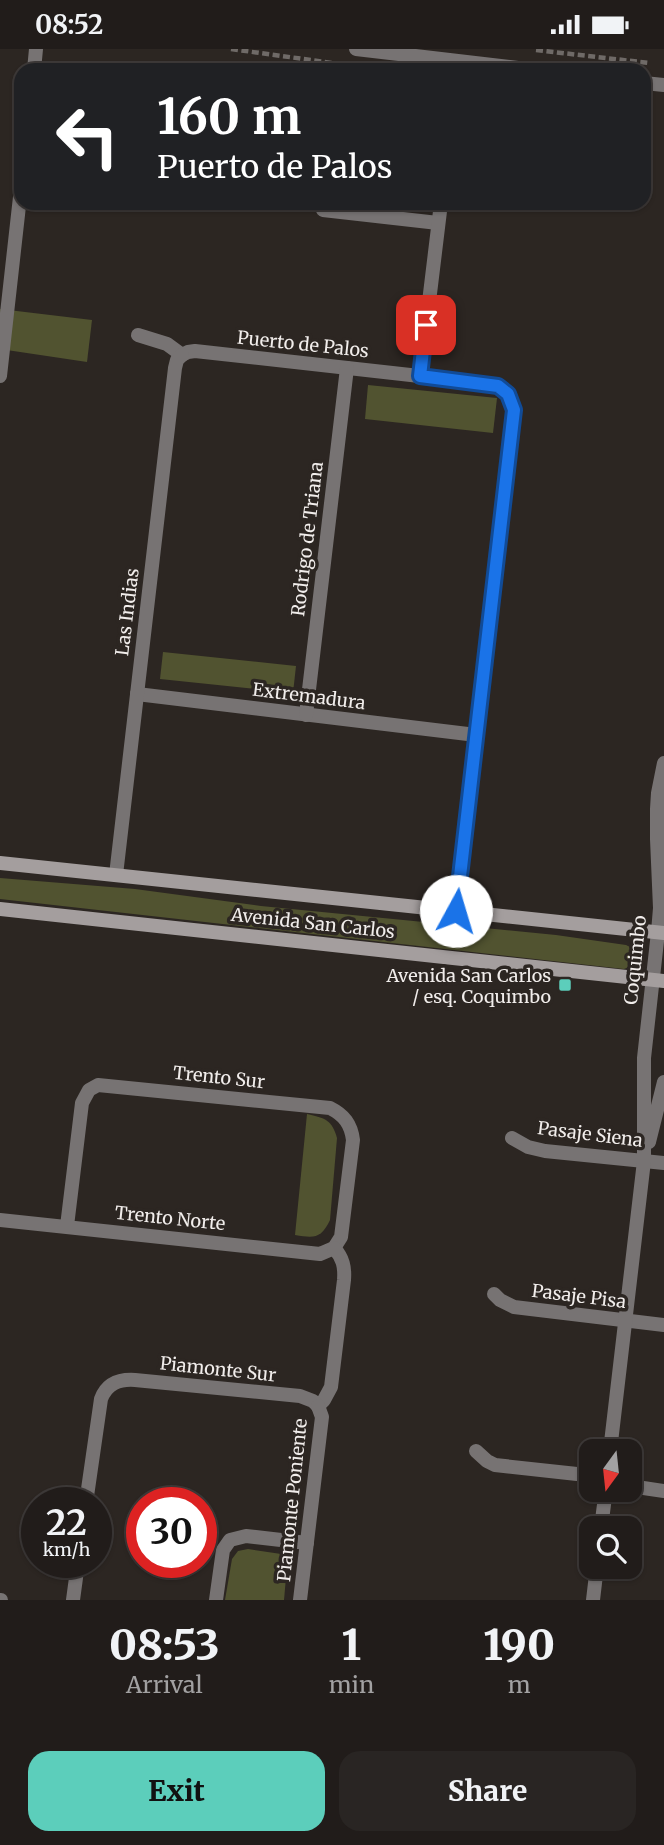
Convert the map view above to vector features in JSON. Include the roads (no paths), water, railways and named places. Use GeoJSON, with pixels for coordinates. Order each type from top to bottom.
{"type":"FeatureCollection","features":[{"type":"Feature","properties":{"kind":"main road","name":"Avenida San Carlos"},"geometry":{"type":"LineString","coordinates":[[0,863],[661,933]]}},
{"type":"Feature","properties":{"kind":"main road","name":"Avenida San Carlos"},"geometry":{"type":"LineString","coordinates":[[0,909],[658,980]]}},
{"type":"Feature","properties":{"kind":"street"},"geometry":{"type":"LineString","coordinates":[[356,49],[384,51],[446,63]]}},
{"type":"Feature","properties":{"kind":"street"},"geometry":{"type":"LineString","coordinates":[[0,376],[19,210]]}},
{"type":"Feature","properties":{"kind":"street"},"geometry":{"type":"LineString","coordinates":[[323,210],[438,223]]}},
{"type":"Feature","properties":{"kind":"street"},"geometry":{"type":"LineString","coordinates":[[420,376],[439,210]]}},
{"type":"Feature","properties":{"kind":"street"},"geometry":{"type":"LineString","coordinates":[[138,335],[167,344],[182,355]]}},
{"type":"Feature","properties":{"kind":"street","name":"Puerto de Palos"},"geometry":{"type":"LineString","coordinates":[[182,355],[195,351],[491,384],[508,394],[512,402],[513,418],[476,735]]}},
{"type":"Feature","properties":{"kind":"street","name":"Las Indias"},"geometry":{"type":"LineString","coordinates":[[116,875],[175,368],[182,355]]}},
{"type":"Feature","properties":{"kind":"street","name":"Rodrigo de Triana"},"geometry":{"type":"LineString","coordinates":[[306,715],[347,368]]}},
{"type":"Feature","properties":{"kind":"street","name":"Extremadura"},"geometry":{"type":"LineString","coordinates":[[137,694],[476,735]]}},
{"type":"Feature","properties":{"kind":"street"},"geometry":{"type":"LineString","coordinates":[[456,911],[476,735]]}},
{"type":"Feature","properties":{"kind":"street","name":"Coquimbo"},"geometry":{"type":"LineString","coordinates":[[611,1439],[644,1161],[644,1058],[658,980],[661,933],[657,809],[664,763]]}},
{"type":"Feature","properties":{"kind":"street","name":"Coquimbo"},"geometry":{"type":"LineString","coordinates":[[644,1161],[664,1082]]}},
{"type":"Feature","properties":{"kind":"street","name":"Trento Sur"},"geometry":{"type":"LineString","coordinates":[[67,1226],[80,1108],[89,1090],[98,1085],[113,1086],[330,1108],[343,1116],[349,1123],[353,1140],[343,1230],[334,1248]]}},
{"type":"Feature","properties":{"kind":"street","name":"Pasaje Siena"},"geometry":{"type":"LineString","coordinates":[[512,1138],[536,1149],[664,1163]]}},
{"type":"Feature","properties":{"kind":"street","name":"Trento Norte"},"geometry":{"type":"LineString","coordinates":[[0,1220],[320,1254],[334,1248]]}},
{"type":"Feature","properties":{"kind":"street"},"geometry":{"type":"LineString","coordinates":[[318,1406],[331,1387],[344,1280],[345,1270],[334,1248]]}},
{"type":"Feature","properties":{"kind":"street","name":"Pasaje Pisa"},"geometry":{"type":"LineString","coordinates":[[494,1294],[514,1307],[664,1325]]}},
{"type":"Feature","properties":{"kind":"street","name":"Piamonte Sur"},"geometry":{"type":"LineString","coordinates":[[88,1487],[103,1394],[120,1380],[300,1396],[318,1406]]}},
{"type":"Feature","properties":{"kind":"street","name":"Piamonte Poniente"},"geometry":{"type":"LineString","coordinates":[[300,1600],[322,1417],[318,1406]]}},
{"type":"Feature","properties":{"kind":"street"},"geometry":{"type":"LineString","coordinates":[[476,1451],[487,1461],[503,1467],[579,1474]]}},
{"type":"Feature","properties":{"kind":"street"},"geometry":{"type":"LineString","coordinates":[[642,1487],[664,1490]]}},
{"type":"Feature","properties":{"kind":"street"},"geometry":{"type":"LineString","coordinates":[[216,1600],[223,1550],[230,1540],[246,1536],[307,1543]]}},
{"type":"Feature","properties":{"kind":"street"},"geometry":{"type":"LineString","coordinates":[[73,1600],[76,1578]]}},
{"type":"Feature","properties":{"kind":"street"},"geometry":{"type":"LineString","coordinates":[[593,1600],[595,1579]]}},
{"type":"Feature","properties":{"kind":"place","name":"Avenida San Carlos / esq. Coquimbo"},"geometry":{"type":"Point","coordinates":[565,985]}}]}
